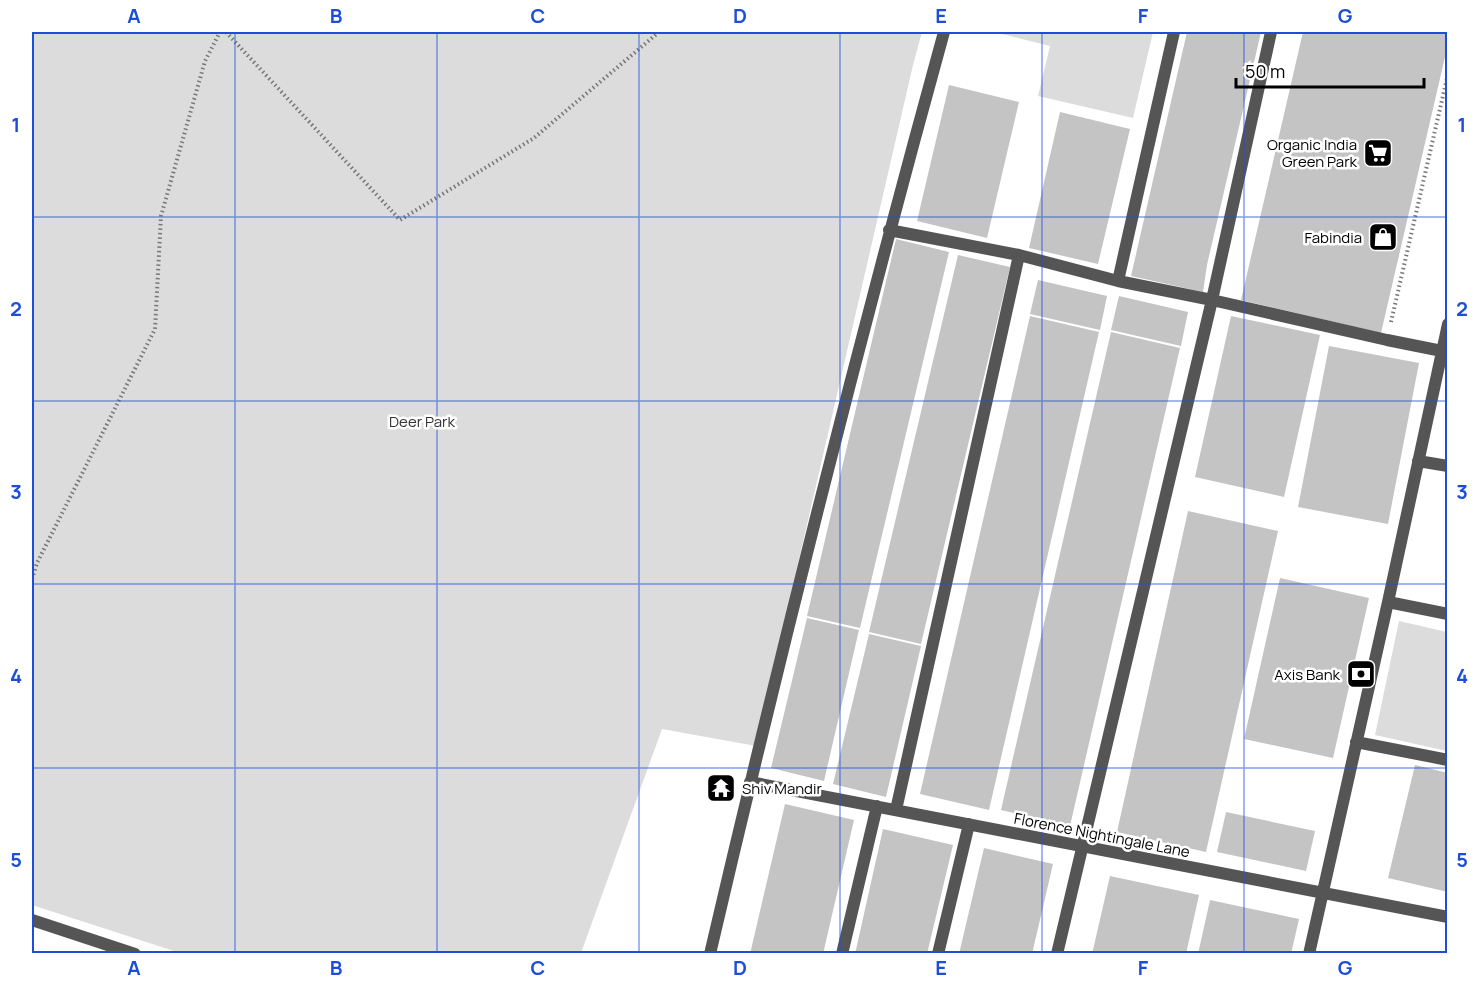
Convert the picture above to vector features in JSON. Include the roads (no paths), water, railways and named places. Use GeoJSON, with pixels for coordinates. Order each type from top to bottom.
{"type":"FeatureCollection","features":[{"type":"Feature","properties":{"kind":"street"},"geometry":{"type":"LineString","coordinates":[[710,954],[750,782],[889,230],[944,32]]}},
{"type":"Feature","properties":{"kind":"street"},"geometry":{"type":"LineString","coordinates":[[1118,281],[1174,32]]}},
{"type":"Feature","properties":{"kind":"street"},"geometry":{"type":"LineString","coordinates":[[1056,954],[1212,300],[1271,32]]}},
{"type":"Feature","properties":{"kind":"street"},"geometry":{"type":"LineString","coordinates":[[889,230],[1019,255],[1118,281],[1442,351]]}},
{"type":"Feature","properties":{"kind":"street"},"geometry":{"type":"LineString","coordinates":[[896,810],[1019,255]]}},
{"type":"Feature","properties":{"kind":"street"},"geometry":{"type":"LineString","coordinates":[[1309,954],[1448,324]]}},
{"type":"Feature","properties":{"kind":"street"},"geometry":{"type":"LineString","coordinates":[[1418,460],[1448,466]]}},
{"type":"Feature","properties":{"kind":"street"},"geometry":{"type":"LineString","coordinates":[[1388,602],[1448,614]]}},
{"type":"Feature","properties":{"kind":"street"},"geometry":{"type":"LineString","coordinates":[[1356,742],[1448,760]]}},
{"type":"Feature","properties":{"kind":"street","name":"Florence Nightingale Lane"},"geometry":{"type":"LineString","coordinates":[[750,782],[1448,917]]}},
{"type":"Feature","properties":{"kind":"street"},"geometry":{"type":"LineString","coordinates":[[842,954],[877,806]]}},
{"type":"Feature","properties":{"kind":"street"},"geometry":{"type":"LineString","coordinates":[[938,954],[969,824]]}},
{"type":"Feature","properties":{"kind":"street"},"geometry":{"type":"LineString","coordinates":[[32,920],[135,954]]}},
{"type":"Feature","properties":{"kind":"place","name":"Organic India Green Park"},"geometry":{"type":"Point","coordinates":[1378,153]}},
{"type":"Feature","properties":{"kind":"place","name":"Fabindia"},"geometry":{"type":"Point","coordinates":[1383,237]}},
{"type":"Feature","properties":{"kind":"place","name":"Axis Bank"},"geometry":{"type":"Point","coordinates":[1361,674]}},
{"type":"Feature","properties":{"kind":"place","name":"Shiv Mandir"},"geometry":{"type":"Point","coordinates":[721,788]}},
{"type":"Feature","properties":{"kind":"park label","name":"Deer Park"},"geometry":{"type":"Point","coordinates":[422,421]}}]}
